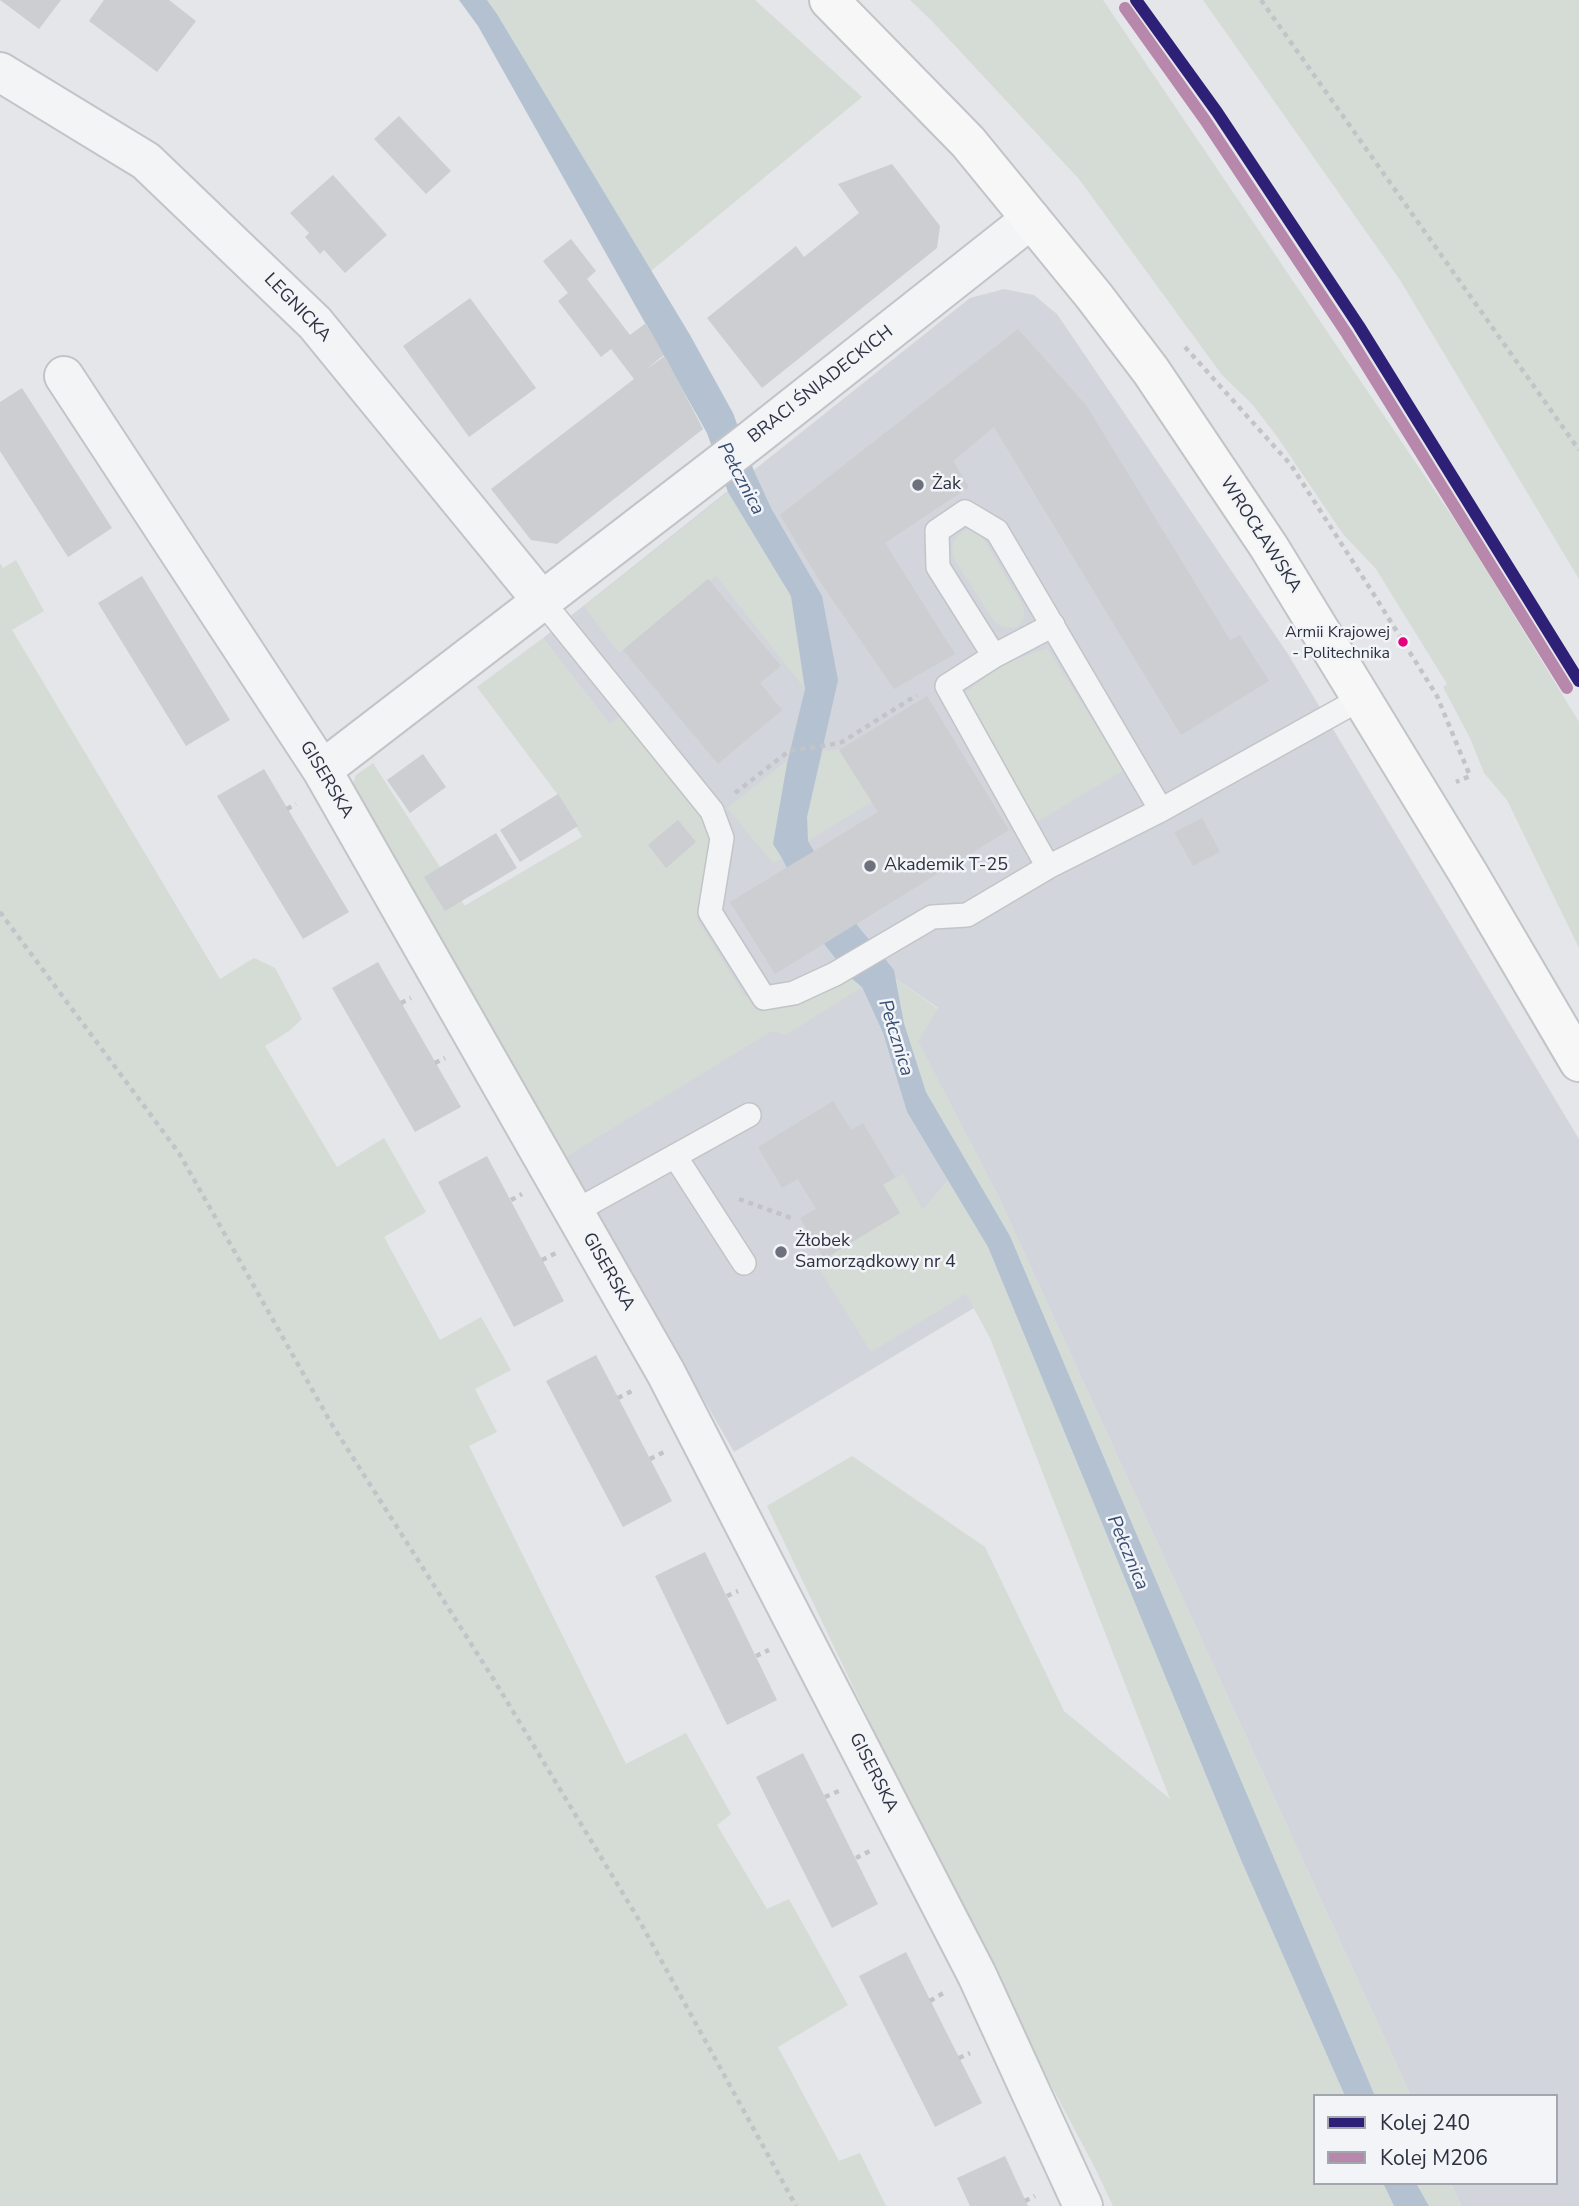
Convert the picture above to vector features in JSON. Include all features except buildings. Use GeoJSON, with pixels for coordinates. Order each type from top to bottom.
{"type":"FeatureCollection","features":[{"type":"Feature","properties":{"kind":"main road","name":"WROCŁAWSKA"},"geometry":{"type":"LineString","coordinates":[[829,0],[968,142],[1094,296],[1194,434],[1269,547],[1362,698],[1579,1062]]}},
{"type":"Feature","properties":{"kind":"street","name":"LEGNICKA"},"geometry":{"type":"LineString","coordinates":[[0,72],[146,161],[315,323],[543,602]]}},
{"type":"Feature","properties":{"kind":"street","name":"BRACI ŚNIADECKICH"},"geometry":{"type":"LineString","coordinates":[[323,770],[750,441],[1031,219]]}},
{"type":"Feature","properties":{"kind":"street","name":"GISERSKA"},"geometry":{"type":"LineString","coordinates":[[64,376],[323,770],[672,1386],[977,1975],[1083,2206]]}},
{"type":"Feature","properties":{"kind":"lane"},"geometry":{"type":"LineString","coordinates":[[994,656],[938,567],[937,531],[965,512],[997,531],[1161,810]]}},
{"type":"Feature","properties":{"kind":"lane"},"geometry":{"type":"LineString","coordinates":[[543,602],[712,811],[722,838],[710,912],[764,998],[794,993],[835,974],[932,917],[967,915],[1048,867],[1161,810],[1362,698]]}},
{"type":"Feature","properties":{"kind":"lane"},"geometry":{"type":"LineString","coordinates":[[1048,867],[947,686],[994,656],[1053,625]]}},
{"type":"Feature","properties":{"kind":"lane"},"geometry":{"type":"LineString","coordinates":[[574,1213],[749,1115]]}},
{"type":"Feature","properties":{"kind":"lane"},"geometry":{"type":"LineString","coordinates":[[675,1156],[744,1263]]}},
{"type":"Feature","properties":{"kind":"path"},"geometry":{"type":"LineString","coordinates":[[1261,0],[1579,450]]}},
{"type":"Feature","properties":{"kind":"path"},"geometry":{"type":"LineString","coordinates":[[1371,590],[1437,696]]}},
{"type":"Feature","properties":{"kind":"path"},"geometry":{"type":"LineString","coordinates":[[712,811],[789,751],[842,742],[931,686],[947,686]]}},
{"type":"Feature","properties":{"kind":"path"},"geometry":{"type":"LineString","coordinates":[[0,912],[179,1153],[331,1423],[494,1681],[639,1920],[796,2206]]}},
{"type":"Feature","properties":{"kind":"shaded area"},"geometry":{"type":"Polygon","coordinates":[[[487,0],[755,0],[862,97],[651,271],[487,0]]]}},
{"type":"Feature","properties":{"kind":"shaded area"},"geometry":{"type":"Polygon","coordinates":[[[910,0],[1103,0],[1466,537],[1579,722],[1579,948],[1507,800],[1484,773],[1470,738],[1443,687],[1447,684],[1376,569],[1343,534],[1278,438],[1253,405],[1222,375],[1079,179],[910,0]]]}},
{"type":"Feature","properties":{"kind":"shaded area"},"geometry":{"type":"Polygon","coordinates":[[[1203,0],[1579,0],[1579,579],[1400,280],[1203,0]]]}},
{"type":"Feature","properties":{"kind":"shaded area"},"geometry":{"type":"Polygon","coordinates":[[[1004,289],[1034,295],[1057,314],[1288,654],[1579,1139],[1579,2206],[1461,2206],[1452,2185],[1558,2185],[1558,2094],[1410,2094],[998,1196],[917,1040],[938,1008],[886,972],[862,987],[883,1033],[907,1112],[948,1180],[923,1211],[974,1308],[734,1452],[564,1158],[577,1150],[444,918],[582,837],[649,776],[543,638],[970,298],[1004,289]]]}},
{"type":"Feature","properties":{"kind":"shaded area"},"geometry":{"type":"Polygon","coordinates":[[[728,492],[791,596],[805,689],[716,576],[619,653],[584,606],[728,492]]]}},
{"type":"Feature","properties":{"kind":"shaded area"},"geometry":{"type":"Polygon","coordinates":[[[967,529],[977,532],[983,538],[1020,600],[1024,616],[1015,628],[1002,627],[994,621],[956,562],[952,552],[953,543],[958,535],[967,529]]]}},
{"type":"Feature","properties":{"kind":"shaded area"},"geometry":{"type":"Polygon","coordinates":[[[16,560],[44,611],[12,630],[220,979],[254,958],[275,968],[302,1019],[265,1046],[337,1167],[384,1138],[426,1212],[384,1237],[440,1340],[481,1317],[511,1370],[475,1389],[497,1432],[469,1446],[626,1764],[686,1733],[731,1814],[717,1825],[767,1909],[789,1899],[848,2005],[778,2047],[839,2161],[860,2153],[886,2206],[0,2206],[0,563],[3,568],[16,560]]]}},
{"type":"Feature","properties":{"kind":"shaded area"},"geometry":{"type":"Polygon","coordinates":[[[543,638],[609,724],[623,714],[705,819],[714,844],[704,873],[698,921],[744,995],[768,1008],[788,1006],[817,996],[850,977],[862,987],[786,1035],[772,1031],[564,1158],[351,790],[356,775],[373,763],[465,906],[582,837],[558,795],[477,687],[543,638]]]}},
{"type":"Feature","properties":{"kind":"shaded area"},"geometry":{"type":"Polygon","coordinates":[[[1047,648],[1124,770],[1035,823],[963,695],[1001,665],[1047,648]]]}},
{"type":"Feature","properties":{"kind":"shaded area"},"geometry":{"type":"Polygon","coordinates":[[[845,749],[876,799],[808,841],[807,817],[823,751],[845,749]]]}},
{"type":"Feature","properties":{"kind":"shaded area"},"geometry":{"type":"Polygon","coordinates":[[[785,762],[787,764],[773,844],[782,858],[773,863],[727,808],[785,762]]]}},
{"type":"Feature","properties":{"kind":"shaded area"},"geometry":{"type":"Polygon","coordinates":[[[896,979],[938,1009],[918,1041],[998,1196],[1410,2094],[1374,2094],[1010,1236],[926,1092],[904,1023],[896,979]]]}},
{"type":"Feature","properties":{"kind":"shaded area"},"geometry":{"type":"Polygon","coordinates":[[[903,1174],[923,1210],[948,1180],[988,1247],[1241,1860],[1344,2094],[1313,2094],[1313,2185],[1384,2185],[1394,2206],[1113,2206],[964,1920],[767,1506],[852,1456],[985,1547],[1064,1711],[1170,1799],[990,1338],[966,1294],[871,1352],[816,1264],[900,1213],[883,1185],[903,1174]]]}},
{"type":"Feature","properties":{"kind":"shaded area"},"geometry":{"type":"Polygon","coordinates":[[[1417,2185],[1452,2185],[1461,2206],[1429,2206],[1417,2185]]]}},
{"type":"Feature","properties":{"kind":"water","name":"Pełcznica"},"geometry":{"type":"Polygon","coordinates":[[[459,0],[487,0],[497,14],[690,335],[733,413],[771,508],[822,596],[838,680],[807,817],[808,841],[857,925],[894,970],[904,1023],[926,1092],[1010,1236],[1374,2094],[1344,2094],[1241,1860],[988,1247],[907,1112],[883,1033],[862,987],[850,977],[825,945],[773,844],[787,764],[805,689],[791,596],[728,492],[707,433],[478,26],[459,0]]]}},
{"type":"Feature","properties":{"kind":"water"},"geometry":{"type":"Polygon","coordinates":[[[1384,2185],[1417,2185],[1429,2206],[1394,2206],[1384,2185]]]}},
{"type":"Feature","properties":{"kind":"rail line","name":"240"},"geometry":{"type":"LineString","coordinates":[[1136,0],[1217,112],[1359,326],[1579,681]]}},
{"type":"Feature","properties":{"kind":"rail line","name":"M206"},"geometry":{"type":"LineString","coordinates":[[1125,8],[1205,120],[1347,334],[1567,688]]}},
{"type":"Feature","properties":{"kind":"place","name":"Żak"},"geometry":{"type":"Point","coordinates":[918,485]}},
{"type":"Feature","properties":{"kind":"place","name":"Armii Krajowej - Politechnika"},"geometry":{"type":"Point","coordinates":[1403,642]}},
{"type":"Feature","properties":{"kind":"place","name":"Akademik T-25"},"geometry":{"type":"Point","coordinates":[870,866]}},
{"type":"Feature","properties":{"kind":"place","name":"Żłobek Samorządkowy nr 4"},"geometry":{"type":"Point","coordinates":[781,1252]}}]}
